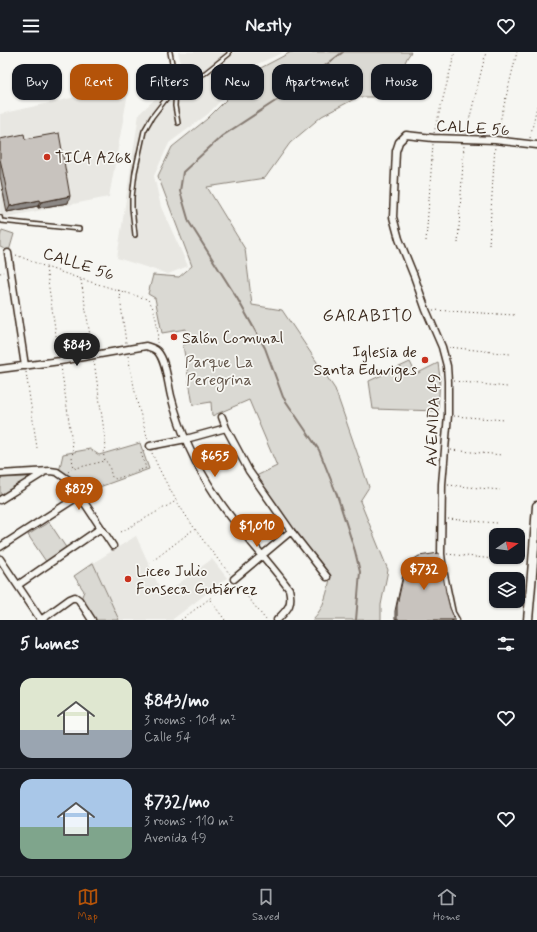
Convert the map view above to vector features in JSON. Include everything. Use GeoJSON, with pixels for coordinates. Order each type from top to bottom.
{"type":"FeatureCollection","features":[{"type":"Feature","properties":{"kind":"street","name":"CALLE 56"},"geometry":{"type":"LineString","coordinates":[[406,135],[433,138],[495,140],[537,145]]}},
{"type":"Feature","properties":{"kind":"street","name":"AVENIDA 49"},"geometry":{"type":"LineString","coordinates":[[406,135],[399,142],[396,151],[393,217],[398,239],[442,347],[447,366],[448,415],[442,484],[441,554],[452,613],[456,620]]}},
{"type":"Feature","properties":{"kind":"street"},"geometry":{"type":"LineString","coordinates":[[8,252],[25,366]]}},
{"type":"Feature","properties":{"kind":"street"},"geometry":{"type":"LineString","coordinates":[[0,369],[60,361],[146,346],[156,350],[163,359],[167,381],[176,413],[200,470],[216,496],[289,589],[291,597],[290,606],[277,620]]}},
{"type":"Feature","properties":{"kind":"street"},"geometry":{"type":"LineString","coordinates":[[222,417],[226,428],[249,471],[291,531],[327,577]]}},
{"type":"Feature","properties":{"kind":"street"},"geometry":{"type":"LineString","coordinates":[[148,448],[226,428]]}},
{"type":"Feature","properties":{"kind":"street"},"geometry":{"type":"LineString","coordinates":[[0,474],[50,471],[57,472],[70,481],[113,546]]}},
{"type":"Feature","properties":{"kind":"street"},"geometry":{"type":"LineString","coordinates":[[0,500],[44,472]]}},
{"type":"Feature","properties":{"kind":"street"},"geometry":{"type":"LineString","coordinates":[[0,547],[79,496]]}},
{"type":"Feature","properties":{"kind":"street"},"geometry":{"type":"LineString","coordinates":[[528,620],[537,506]]}},
{"type":"Feature","properties":{"kind":"street"},"geometry":{"type":"LineString","coordinates":[[18,585],[101,528]]}},
{"type":"Feature","properties":{"kind":"street"},"geometry":{"type":"LineString","coordinates":[[234,579],[291,531]]}},
{"type":"Feature","properties":{"kind":"street"},"geometry":{"type":"LineString","coordinates":[[0,559],[41,620],[75,597],[79,600],[92,620]]}},
{"type":"Feature","properties":{"kind":"lane"},"geometry":{"type":"LineString","coordinates":[[170,52],[172,64]]}},
{"type":"Feature","properties":{"kind":"lane"},"geometry":{"type":"LineString","coordinates":[[203,74],[230,53]]}},
{"type":"Feature","properties":{"kind":"lane"},"geometry":{"type":"LineString","coordinates":[[135,235],[132,197],[135,172],[144,131],[152,117],[165,100]]}},
{"type":"Feature","properties":{"kind":"lane"},"geometry":{"type":"LineString","coordinates":[[175,100],[178,123]]}},
{"type":"Feature","properties":{"kind":"lane"},"geometry":{"type":"LineString","coordinates":[[0,217],[1,221],[79,229]]}},
{"type":"Feature","properties":{"kind":"path"},"geometry":{"type":"LineString","coordinates":[[426,241],[433,138],[455,52]]}},
{"type":"Feature","properties":{"kind":"path"},"geometry":{"type":"LineString","coordinates":[[458,243],[465,139],[486,52]]}},
{"type":"Feature","properties":{"kind":"path"},"geometry":{"type":"LineString","coordinates":[[489,245],[495,140],[517,52]]}},
{"type":"Feature","properties":{"kind":"path"},"geometry":{"type":"LineString","coordinates":[[528,144],[537,106]]}},
{"type":"Feature","properties":{"kind":"path","name":"CALLE 56"},"geometry":{"type":"LineString","coordinates":[[8,252],[46,267],[142,298],[150,302],[154,313],[158,335],[156,350]]}},
{"type":"Feature","properties":{"kind":"path"},"geometry":{"type":"LineString","coordinates":[[46,267],[73,450],[72,459],[74,468]]}},
{"type":"Feature","properties":{"kind":"path"},"geometry":{"type":"LineString","coordinates":[[81,279],[105,438],[106,448],[103,452],[112,477],[116,478],[146,468],[142,452],[148,448]]}},
{"type":"Feature","properties":{"kind":"path"},"geometry":{"type":"LineString","coordinates":[[426,310],[514,315]]}},
{"type":"Feature","properties":{"kind":"path"},"geometry":{"type":"LineString","coordinates":[[442,347],[510,354]]}},
{"type":"Feature","properties":{"kind":"path"},"geometry":{"type":"LineString","coordinates":[[25,366],[37,448]]}},
{"type":"Feature","properties":{"kind":"path"},"geometry":{"type":"LineString","coordinates":[[448,381],[507,387]]}},
{"type":"Feature","properties":{"kind":"path"},"geometry":{"type":"LineString","coordinates":[[448,415],[505,420]]}},
{"type":"Feature","properties":{"kind":"path"},"geometry":{"type":"LineString","coordinates":[[445,450],[502,455]]}},
{"type":"Feature","properties":{"kind":"path"},"geometry":{"type":"LineString","coordinates":[[64,477],[74,468],[105,461]]}},
{"type":"Feature","properties":{"kind":"path"},"geometry":{"type":"LineString","coordinates":[[442,484],[500,490]]}},
{"type":"Feature","properties":{"kind":"path"},"geometry":{"type":"LineString","coordinates":[[121,532],[177,501]]}},
{"type":"Feature","properties":{"kind":"path"},"geometry":{"type":"LineString","coordinates":[[441,518],[497,523]]}},
{"type":"Feature","properties":{"kind":"path"},"geometry":{"type":"LineString","coordinates":[[150,563],[195,529]]}},
{"type":"Feature","properties":{"kind":"path"},"geometry":{"type":"LineString","coordinates":[[441,554],[489,559]]}},
{"type":"Feature","properties":{"kind":"path"},"geometry":{"type":"LineString","coordinates":[[181,620],[234,579],[266,620]]}},
{"type":"Feature","properties":{"kind":"path"},"geometry":{"type":"LineString","coordinates":[[209,599],[225,620]]}},
{"type":"Feature","properties":{"kind":"shaded area"},"geometry":{"type":"Polygon","coordinates":[[[178,52],[284,52],[257,64],[211,64],[211,100],[221,100],[208,114],[169,143],[154,176],[161,207],[188,266],[168,274],[117,258],[139,114],[154,100],[203,100],[203,64],[181,64],[178,52]]]}},
{"type":"Feature","properties":{"kind":"shaded area"},"geometry":{"type":"Polygon","coordinates":[[[70,98],[70,100],[127,100],[109,197],[1,218],[0,114],[70,98]]]}},
{"type":"Feature","properties":{"kind":"shaded area","name":"Liceo Julio Fonseca Gutiérrez"},"geometry":{"type":"Polygon","coordinates":[[[136,536],[163,595],[212,559],[227,578],[173,620],[119,620],[93,563],[136,536]]]}},
{"type":"Feature","properties":{"kind":"green space","name":"Parque La Peregrina"},"geometry":{"type":"Polygon","coordinates":[[[291,52],[411,52],[404,64],[371,64],[371,97],[363,97],[363,64],[272,64],[272,100],[352,100],[322,116],[290,143],[265,178],[207,187],[245,249],[252,305],[282,310],[335,389],[369,487],[360,501],[388,570],[381,605],[381,620],[312,620],[323,605],[331,575],[297,534],[256,476],[277,466],[249,400],[212,416],[211,402],[193,405],[183,345],[189,343],[186,329],[162,333],[155,298],[148,294],[153,275],[179,277],[192,266],[158,176],[172,147],[207,119],[226,100],[264,100],[264,66],[291,52]]]}},
{"type":"Feature","properties":{"kind":"green space"},"geometry":{"type":"Polygon","coordinates":[[[2,230],[14,234],[9,251],[0,247],[2,230]]]}},
{"type":"Feature","properties":{"kind":"green space"},"geometry":{"type":"Polygon","coordinates":[[[410,362],[416,374],[438,363],[440,378],[438,411],[373,409],[369,381],[410,362]]]}},
{"type":"Feature","properties":{"kind":"green space"},"geometry":{"type":"Polygon","coordinates":[[[140,443],[149,469],[83,493],[59,472],[63,454],[90,449],[99,455],[140,443]]]}},
{"type":"Feature","properties":{"kind":"green space"},"geometry":{"type":"Polygon","coordinates":[[[29,477],[26,482],[0,498],[0,478],[29,477]]]}},
{"type":"Feature","properties":{"kind":"green space"},"geometry":{"type":"Polygon","coordinates":[[[49,522],[67,549],[47,563],[28,535],[49,522]]]}},
{"type":"Feature","properties":{"kind":"green space"},"geometry":{"type":"Polygon","coordinates":[[[93,563],[119,620],[95,620],[81,599],[84,591],[74,576],[93,563]]]}},
{"type":"Feature","properties":{"kind":"building"},"geometry":{"type":"Polygon","coordinates":[[[59,133],[70,196],[10,206],[0,159],[0,139],[24,134],[25,139],[59,133]]]}},
{"type":"Feature","properties":{"kind":"building"},"geometry":{"type":"Polygon","coordinates":[[[439,553],[446,592],[455,620],[397,620],[397,605],[406,564],[419,556],[439,553]]]}},
{"type":"Feature","properties":{"kind":"waterway"},"geometry":{"type":"LineString","coordinates":[[343,52],[300,85],[222,136],[183,172],[180,191],[189,222],[237,298],[265,348],[283,397],[319,450],[337,495],[355,551],[360,572],[356,620]]}},
{"type":"Feature","properties":{"kind":"place","name":"TICA A268"},"geometry":{"type":"Point","coordinates":[47,157]}},
{"type":"Feature","properties":{"kind":"place","name":"Salón Comunal"},"geometry":{"type":"Point","coordinates":[174,337]}},
{"type":"Feature","properties":{"kind":"place","name":"Iglesia de Santa Eduviges"},"geometry":{"type":"Point","coordinates":[425,360]}},
{"type":"Feature","properties":{"kind":"place","name":"Liceo Julio Fonseca Gutiérrez"},"geometry":{"type":"Point","coordinates":[128,579]}},
{"type":"Feature","properties":{"kind":"district","name":"GARABITO"},"geometry":{"type":"Point","coordinates":[368,315]}}]}
